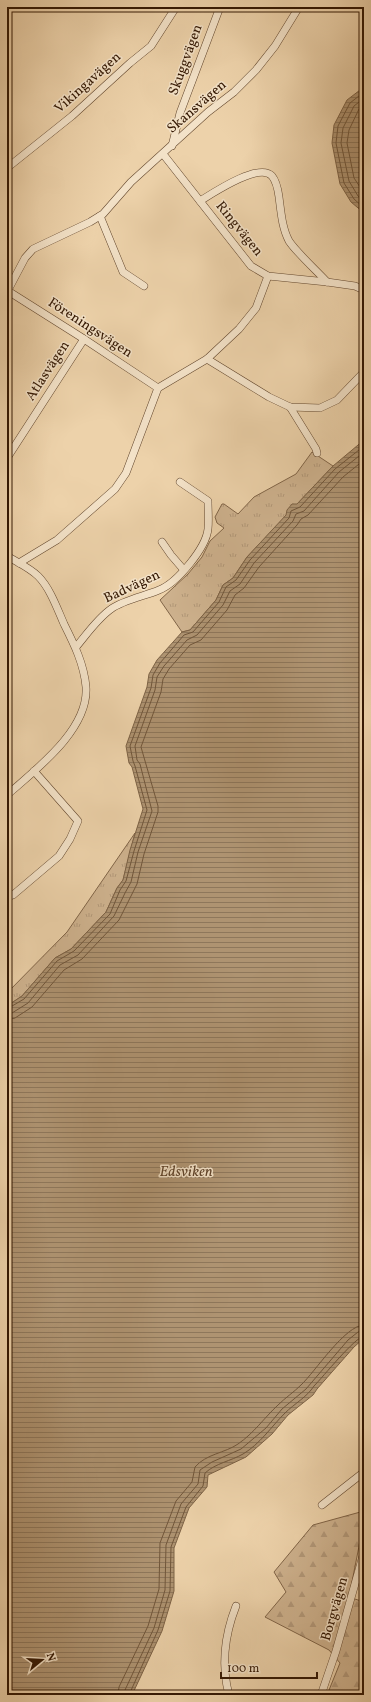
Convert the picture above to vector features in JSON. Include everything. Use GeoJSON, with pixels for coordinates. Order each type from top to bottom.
{"type":"FeatureCollection","features":[{"type":"Feature","properties":{"kind":"street","name":"Vikingavägen"},"geometry":{"type":"LineString","coordinates":[[7,168],[72,116],[130,63],[151,46],[176,7]]}},
{"type":"Feature","properties":{"kind":"street","name":"Skuggvägen"},"geometry":{"type":"LineString","coordinates":[[172,146],[180,113],[220,7]]}},
{"type":"Feature","properties":{"kind":"street","name":"Skansvägen"},"geometry":{"type":"LineString","coordinates":[[7,292],[25,258],[33,250],[100,216],[131,182],[208,112],[234,92],[256,70],[275,46],[299,7]]}},
{"type":"Feature","properties":{"kind":"street","name":"Ringvägen"},"geometry":{"type":"LineString","coordinates":[[163,154],[251,266],[268,276],[355,286],[364,290]]}},
{"type":"Feature","properties":{"kind":"street"},"geometry":{"type":"LineString","coordinates":[[200,201],[234,181],[250,175],[265,172],[272,175],[276,182],[284,228],[290,242],[327,282]]}},
{"type":"Feature","properties":{"kind":"street"},"geometry":{"type":"LineString","coordinates":[[100,216],[123,272],[144,286]]}},
{"type":"Feature","properties":{"kind":"street"},"geometry":{"type":"LineString","coordinates":[[19,563],[57,540],[116,489],[126,473],[158,388],[207,359],[239,330],[256,308],[268,276]]}},
{"type":"Feature","properties":{"kind":"street","name":"Föreningsvägen"},"geometry":{"type":"LineString","coordinates":[[7,292],[84,339],[158,388]]}},
{"type":"Feature","properties":{"kind":"street","name":"Atlasvägen"},"geometry":{"type":"LineString","coordinates":[[7,458],[84,339]]}},
{"type":"Feature","properties":{"kind":"street"},"geometry":{"type":"LineString","coordinates":[[207,359],[269,397],[290,407],[320,408],[337,400],[364,372]]}},
{"type":"Feature","properties":{"kind":"street"},"geometry":{"type":"LineString","coordinates":[[290,407],[317,453]]}},
{"type":"Feature","properties":{"kind":"street","name":"Badvägen"},"geometry":{"type":"LineString","coordinates":[[76,647],[100,618],[112,608],[161,590],[172,582],[195,556],[205,539],[208,529],[208,501],[180,482]]}},
{"type":"Feature","properties":{"kind":"street","name":"Badvägen"},"geometry":{"type":"LineString","coordinates":[[162,542],[170,555],[183,569]]}},
{"type":"Feature","properties":{"kind":"street"},"geometry":{"type":"LineString","coordinates":[[7,556],[38,576],[50,593],[76,647],[86,689],[84,701],[74,726],[64,742],[7,795]]}},
{"type":"Feature","properties":{"kind":"street"},"geometry":{"type":"LineString","coordinates":[[7,897],[13,895],[60,856],[78,821],[34,771]]}},
{"type":"Feature","properties":{"kind":"street"},"geometry":{"type":"LineString","coordinates":[[322,1505],[364,1472]]}},
{"type":"Feature","properties":{"kind":"street","name":"Borgvägen"},"geometry":{"type":"LineString","coordinates":[[321,1695],[336,1651],[364,1552]]}},
{"type":"Feature","properties":{"kind":"street"},"geometry":{"type":"LineString","coordinates":[[229,1695],[224,1662],[229,1623],[236,1606]]}},
{"type":"Feature","properties":{"kind":"green space"},"geometry":{"type":"Polygon","coordinates":[[[312,452],[333,466],[247,557],[233,578],[223,585],[216,600],[190,630],[182,632],[160,600],[188,574],[202,557],[210,541],[224,528],[217,523],[215,517],[222,504],[238,514],[254,497],[296,474],[312,452]]]}},
{"type":"Feature","properties":{"kind":"green space"},"geometry":{"type":"Polygon","coordinates":[[[135,833],[123,880],[117,888],[106,912],[71,949],[55,958],[22,996],[7,1006],[7,993],[67,932],[135,833]]]}},
{"type":"Feature","properties":{"kind":"green space"},"geometry":{"type":"Polygon","coordinates":[[[364,1511],[364,1521],[349,1597],[364,1602],[364,1695],[327,1695],[340,1663],[329,1650],[265,1617],[286,1592],[274,1572],[313,1525],[364,1511]]]}},
{"type":"Feature","properties":{"kind":"water"},"geometry":{"type":"Polygon","coordinates":[[[364,87],[364,213],[351,202],[340,184],[332,143],[334,125],[347,100],[364,87]]]}},
{"type":"Feature","properties":{"kind":"water","name":"Edsviken"},"geometry":{"type":"Polygon","coordinates":[[[364,440],[364,1338],[354,1347],[313,1395],[288,1415],[272,1434],[246,1457],[208,1475],[207,1487],[189,1508],[174,1548],[174,1591],[162,1631],[132,1695],[7,1695],[7,1006],[22,996],[55,958],[71,949],[106,912],[117,888],[123,880],[130,850],[143,809],[132,767],[129,763],[126,746],[147,687],[149,674],[157,660],[182,632],[190,630],[216,600],[223,585],[233,578],[247,557],[286,515],[287,510],[292,504],[297,504],[333,466],[364,440]]]}}]}
